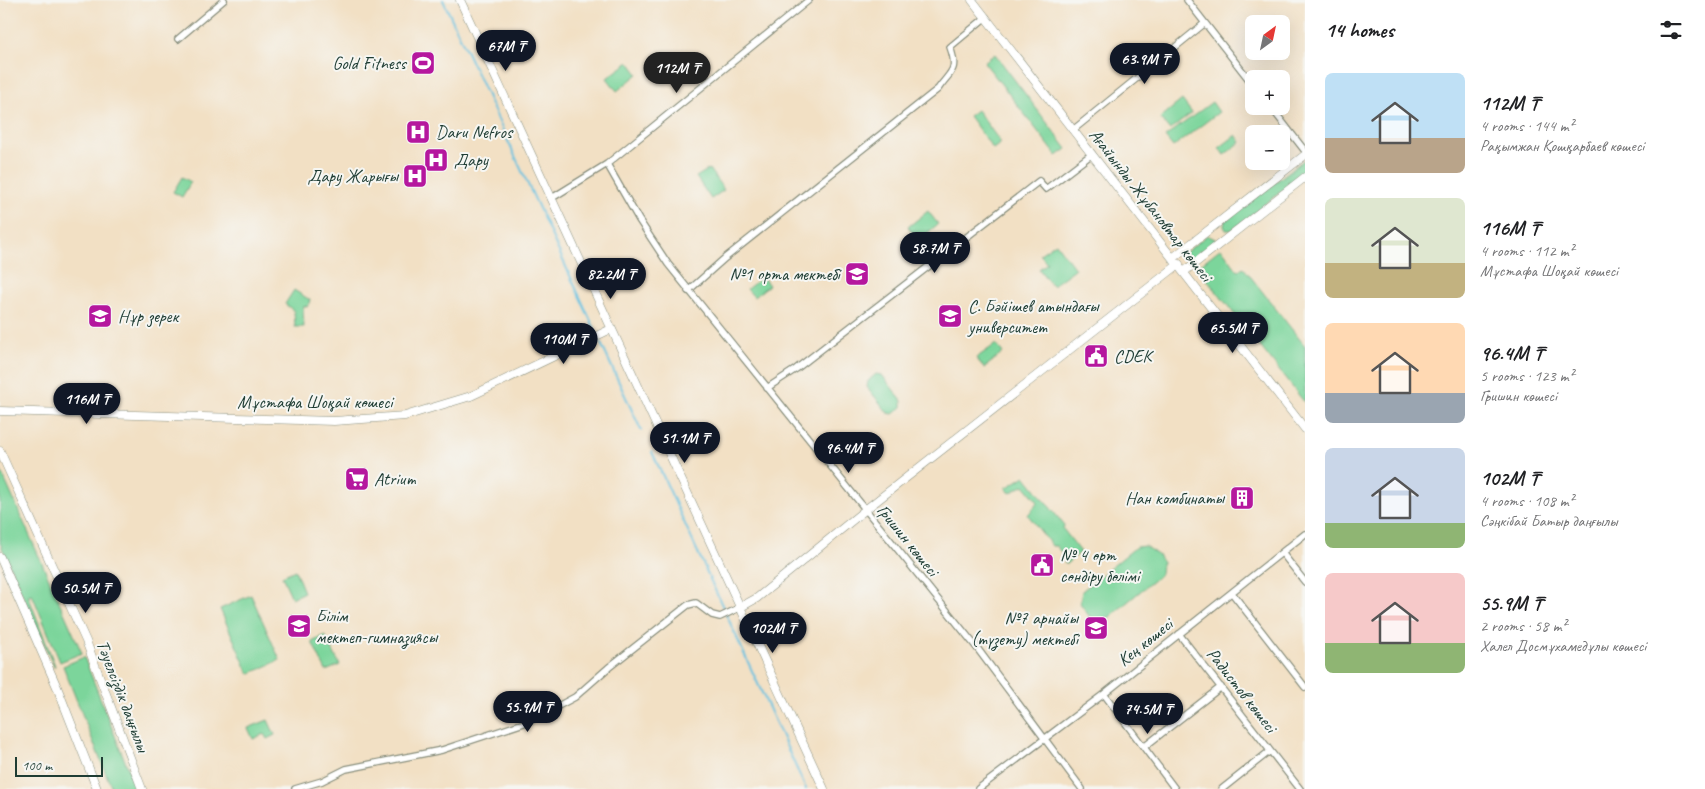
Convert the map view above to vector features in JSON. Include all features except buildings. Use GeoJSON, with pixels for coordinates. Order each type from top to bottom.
{"type":"FeatureCollection","features":[{"type":"Feature","properties":{"kind":"street"},"geometry":{"type":"LineString","coordinates":[[178,39],[224,0]]}},
{"type":"Feature","properties":{"kind":"street"},"geometry":{"type":"LineString","coordinates":[[460,0],[824,789]]}},
{"type":"Feature","properties":{"kind":"street"},"geometry":{"type":"LineString","coordinates":[[552,198],[607,164],[809,0]]}},
{"type":"Feature","properties":{"kind":"street","name":"Ағайынды Жұбановтар көшесі"},"geometry":{"type":"LineString","coordinates":[[972,0],[1305,429]]}},
{"type":"Feature","properties":{"kind":"street"},"geometry":{"type":"LineString","coordinates":[[1187,0],[1245,74]]}},
{"type":"Feature","properties":{"kind":"street"},"geometry":{"type":"LineString","coordinates":[[688,292],[725,258],[938,89],[953,72],[954,63],[950,47],[986,17]]}},
{"type":"Feature","properties":{"kind":"street"},"geometry":{"type":"LineString","coordinates":[[1073,130],[1205,23]]}},
{"type":"Feature","properties":{"kind":"street"},"geometry":{"type":"LineString","coordinates":[[294,789],[322,781],[346,769],[442,750],[530,721],[575,697],[608,668],[688,605],[696,603],[712,615],[724,616],[757,598],[1176,261],[1305,153],[1277,115]]}},
{"type":"Feature","properties":{"kind":"street"},"geometry":{"type":"LineString","coordinates":[[767,388],[796,368],[1038,181],[1046,189],[1092,154]]}},
{"type":"Feature","properties":{"kind":"street","name":"Гришин көшесі"},"geometry":{"type":"LineString","coordinates":[[607,164],[639,220],[688,292],[977,648],[1042,738],[1082,789]]}},
{"type":"Feature","properties":{"kind":"street"},"geometry":{"type":"LineString","coordinates":[[1185,272],[1305,177]]}},
{"type":"Feature","properties":{"kind":"street","name":"Мұстафа Шоқай көшесі"},"geometry":{"type":"LineString","coordinates":[[0,411],[334,421],[405,416],[471,396],[612,329]]}},
{"type":"Feature","properties":{"kind":"street","name":"Тәуелсіздік даңғылы"},"geometry":{"type":"LineString","coordinates":[[0,451],[86,641],[142,789]]}},
{"type":"Feature","properties":{"kind":"street","name":"Кең көшесі"},"geometry":{"type":"LineString","coordinates":[[978,789],[1042,738],[1104,694],[1305,534]]}},
{"type":"Feature","properties":{"kind":"street"},"geometry":{"type":"LineString","coordinates":[[1282,553],[1305,582]]}},
{"type":"Feature","properties":{"kind":"street"},"geometry":{"type":"LineString","coordinates":[[0,557],[57,687],[97,789]]}},
{"type":"Feature","properties":{"kind":"street"},"geometry":{"type":"LineString","coordinates":[[1232,593],[1305,687]]}},
{"type":"Feature","properties":{"kind":"street","name":"Радистов көшесі"},"geometry":{"type":"LineString","coordinates":[[1179,634],[1300,789]]}},
{"type":"Feature","properties":{"kind":"street"},"geometry":{"type":"LineString","coordinates":[[1144,747],[1221,687]]}},
{"type":"Feature","properties":{"kind":"street"},"geometry":{"type":"LineString","coordinates":[[1104,694],[1175,789]]}},
{"type":"Feature","properties":{"kind":"street"},"geometry":{"type":"LineString","coordinates":[[1222,789],[1270,751]]}},
{"type":"Feature","properties":{"kind":"green space"},"geometry":{"type":"Polygon","coordinates":[[[995,54],[1067,149],[1057,156],[984,62],[995,54]]]}},
{"type":"Feature","properties":{"kind":"green space"},"geometry":{"type":"Polygon","coordinates":[[[629,62],[638,74],[617,91],[607,78],[629,62]]]}},
{"type":"Feature","properties":{"kind":"green space"},"geometry":{"type":"Polygon","coordinates":[[[1182,100],[1192,113],[1170,130],[1160,118],[1182,100]]]}},
{"type":"Feature","properties":{"kind":"green space"},"geometry":{"type":"Polygon","coordinates":[[[1212,102],[1219,112],[1173,147],[1165,137],[1212,102]]]}},
{"type":"Feature","properties":{"kind":"green space"},"geometry":{"type":"Polygon","coordinates":[[[977,110],[1001,143],[993,149],[969,116],[977,110]]]}},
{"type":"Feature","properties":{"kind":"green space"},"geometry":{"type":"Polygon","coordinates":[[[1236,135],[1241,142],[1224,155],[1219,148],[1236,135]]]}},
{"type":"Feature","properties":{"kind":"green space"},"geometry":{"type":"Polygon","coordinates":[[[1305,159],[1305,173],[1232,230],[1226,230],[1224,226],[1225,221],[1305,159]]]}},
{"type":"Feature","properties":{"kind":"green space"},"geometry":{"type":"Polygon","coordinates":[[[709,169],[724,190],[711,199],[696,177],[709,169]]]}},
{"type":"Feature","properties":{"kind":"green space"},"geometry":{"type":"Polygon","coordinates":[[[182,177],[191,182],[182,197],[173,192],[182,177]]]}},
{"type":"Feature","properties":{"kind":"green space"},"geometry":{"type":"Polygon","coordinates":[[[928,211],[938,224],[919,240],[908,227],[928,211]]]}},
{"type":"Feature","properties":{"kind":"green space"},"geometry":{"type":"Polygon","coordinates":[[[1207,235],[1215,239],[1214,244],[1192,262],[1185,260],[1185,253],[1207,235]]]}},
{"type":"Feature","properties":{"kind":"green space"},"geometry":{"type":"Polygon","coordinates":[[[1056,243],[1075,269],[1052,286],[1039,269],[1047,263],[1040,254],[1056,243]]]}},
{"type":"Feature","properties":{"kind":"green space"},"geometry":{"type":"Polygon","coordinates":[[[1221,248],[1238,271],[1243,267],[1305,346],[1305,403],[1197,267],[1221,248]]]}},
{"type":"Feature","properties":{"kind":"green space"},"geometry":{"type":"Polygon","coordinates":[[[762,277],[769,285],[754,297],[747,289],[762,277]]]}},
{"type":"Feature","properties":{"kind":"green space"},"geometry":{"type":"Polygon","coordinates":[[[294,290],[310,300],[308,306],[303,307],[304,327],[295,327],[294,311],[285,304],[294,290]]]}},
{"type":"Feature","properties":{"kind":"green space"},"geometry":{"type":"Polygon","coordinates":[[[996,344],[1003,353],[984,368],[976,358],[996,344]]]}},
{"type":"Feature","properties":{"kind":"green space"},"geometry":{"type":"Polygon","coordinates":[[[876,374],[882,375],[902,401],[902,407],[893,414],[888,413],[867,387],[868,381],[876,374]]]}},
{"type":"Feature","properties":{"kind":"green space"},"geometry":{"type":"Polygon","coordinates":[[[0,469],[82,653],[60,662],[32,594],[28,595],[54,667],[0,543],[0,469]]]}},
{"type":"Feature","properties":{"kind":"green space"},"geometry":{"type":"Polygon","coordinates":[[[1025,476],[1064,525],[1063,529],[1081,552],[1066,564],[1064,562],[1066,558],[1056,546],[1052,546],[1028,515],[1038,502],[1024,485],[1010,493],[1006,488],[1025,476]]]}},
{"type":"Feature","properties":{"kind":"green space"},"geometry":{"type":"Polygon","coordinates":[[[1145,546],[1159,556],[1162,562],[1161,574],[1106,620],[1100,622],[1089,616],[1080,603],[1082,591],[1136,547],[1145,546]]]}},
{"type":"Feature","properties":{"kind":"green space"},"geometry":{"type":"Polygon","coordinates":[[[295,570],[304,592],[292,598],[282,576],[295,570]]]}},
{"type":"Feature","properties":{"kind":"green space"},"geometry":{"type":"Polygon","coordinates":[[[251,595],[280,660],[249,674],[220,609],[251,595]]]}},
{"type":"Feature","properties":{"kind":"green space"},"geometry":{"type":"Polygon","coordinates":[[[325,635],[340,665],[326,671],[312,642],[325,635]]]}},
{"type":"Feature","properties":{"kind":"green space"},"geometry":{"type":"Polygon","coordinates":[[[84,657],[136,789],[112,789],[63,666],[84,657]]]}},
{"type":"Feature","properties":{"kind":"green space"},"geometry":{"type":"Polygon","coordinates":[[[268,720],[275,735],[267,739],[264,734],[253,739],[248,728],[268,720]]]}},
{"type":"Feature","properties":{"kind":"waterway"},"geometry":{"type":"LineString","coordinates":[[443,0],[596,332]]}},
{"type":"Feature","properties":{"kind":"waterway"},"geometry":{"type":"LineString","coordinates":[[598,337],[641,430]]}},
{"type":"Feature","properties":{"kind":"waterway"},"geometry":{"type":"LineString","coordinates":[[652,452],[806,789]]}},
{"type":"Feature","properties":{"kind":"place","name":"Gold Fitness"},"geometry":{"type":"Point","coordinates":[423,63]}},
{"type":"Feature","properties":{"kind":"place","name":"Daru Nefros"},"geometry":{"type":"Point","coordinates":[418,132]}},
{"type":"Feature","properties":{"kind":"place","name":"Дару"},"geometry":{"type":"Point","coordinates":[436,160]}},
{"type":"Feature","properties":{"kind":"place","name":"Дару Жарығы"},"geometry":{"type":"Point","coordinates":[415,176]}},
{"type":"Feature","properties":{"kind":"place","name":"№1 орта мектебі"},"geometry":{"type":"Point","coordinates":[857,274]}},
{"type":"Feature","properties":{"kind":"place","name":"Нұр зерек"},"geometry":{"type":"Point","coordinates":[100,316]}},
{"type":"Feature","properties":{"kind":"place","name":"С. Бәйішев атындағы университет"},"geometry":{"type":"Point","coordinates":[950,316]}},
{"type":"Feature","properties":{"kind":"place","name":"CDEK"},"geometry":{"type":"Point","coordinates":[1096,356]}},
{"type":"Feature","properties":{"kind":"place","name":"Atrium"},"geometry":{"type":"Point","coordinates":[357,479]}},
{"type":"Feature","properties":{"kind":"place","name":"Нан комбинаты"},"geometry":{"type":"Point","coordinates":[1242,498]}},
{"type":"Feature","properties":{"kind":"place","name":"№ 4 өрт сөндіру бөлімі"},"geometry":{"type":"Point","coordinates":[1042,565]}},
{"type":"Feature","properties":{"kind":"place","name":"Білім мектеп-гимназиясы"},"geometry":{"type":"Point","coordinates":[299,626]}},
{"type":"Feature","properties":{"kind":"place","name":"№7 арнайы (түзету) мектебі"},"geometry":{"type":"Point","coordinates":[1096,628]}}]}
